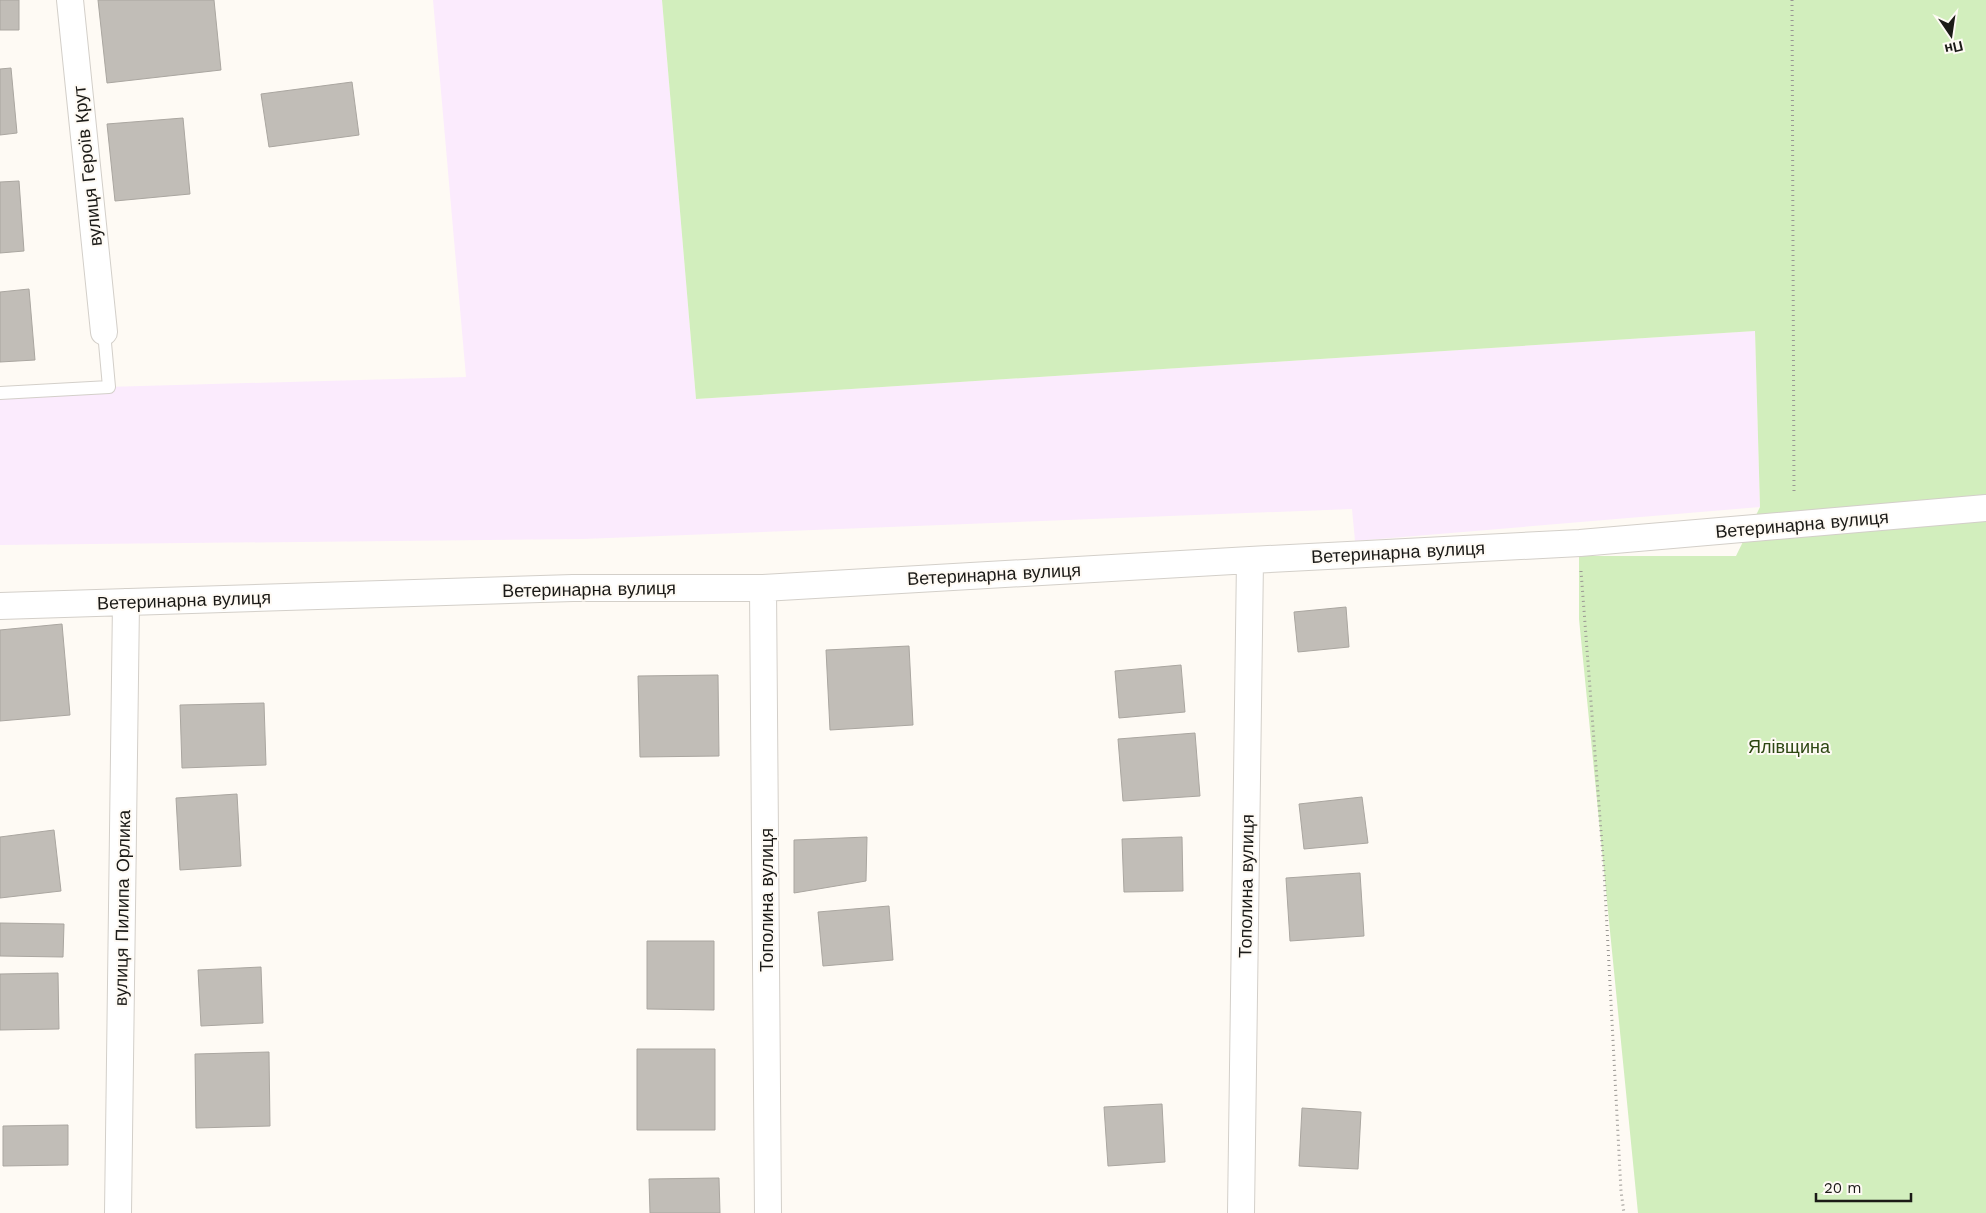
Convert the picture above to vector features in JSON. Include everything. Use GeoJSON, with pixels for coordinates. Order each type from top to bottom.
{"type":"FeatureCollection","features":[{"type":"Feature","properties":{"kind":"street","name":"вулиця Героїв Крут"},"geometry":{"type":"LineString","coordinates":[[70,0],[104,332]]}},
{"type":"Feature","properties":{"kind":"street","name":"Ветеринарна вулиця"},"geometry":{"type":"LineString","coordinates":[[0,606],[573,588],[764,588],[1580,543],[1986,508]]}},
{"type":"Feature","properties":{"kind":"street","name":"Тополина вулиця"},"geometry":{"type":"LineString","coordinates":[[1242,1213],[1250,560]]}},
{"type":"Feature","properties":{"kind":"street","name":"Тополина вулиця"},"geometry":{"type":"LineString","coordinates":[[764,588],[768,1213]]}},
{"type":"Feature","properties":{"kind":"street","name":"вулиця Пилипа Орлика"},"geometry":{"type":"LineString","coordinates":[[118,1213],[126,602]]}},
{"type":"Feature","properties":{"kind":"lane"},"geometry":{"type":"LineString","coordinates":[[0,394],[109,387],[104,332]]}},
{"type":"Feature","properties":{"kind":"path"},"geometry":{"type":"LineString","coordinates":[[1792,0],[1794,526]]}},
{"type":"Feature","properties":{"kind":"path"},"geometry":{"type":"LineString","coordinates":[[1580,543],[1579,556],[1604,871],[1620,1191],[1624,1213]]}},
{"type":"Feature","properties":{"kind":"shaded area"},"geometry":{"type":"Polygon","coordinates":[[[433,0],[662,0],[696,399],[1755,331],[1760,507],[1355,541],[1352,509],[583,539],[0,545],[0,390],[466,377],[433,0]]]}},
{"type":"Feature","properties":{"kind":"green space","name":"Ялівщина"},"geometry":{"type":"Polygon","coordinates":[[[662,0],[1986,0],[1986,1213],[1638,1213],[1579,619],[1579,556],[1736,556],[1760,507],[1755,331],[696,399],[662,0]]]}},
{"type":"Feature","properties":{"kind":"building"},"geometry":{"type":"Polygon","coordinates":[[[0,0],[19,0],[19,30],[0,30],[0,0]]]}},
{"type":"Feature","properties":{"kind":"building"},"geometry":{"type":"Polygon","coordinates":[[[98,0],[214,0],[221,70],[107,83],[98,0]]]}},
{"type":"Feature","properties":{"kind":"building"},"geometry":{"type":"Polygon","coordinates":[[[11,68],[17,133],[0,135],[0,69],[11,68]]]}},
{"type":"Feature","properties":{"kind":"building"},"geometry":{"type":"Polygon","coordinates":[[[352,82],[359,135],[269,147],[261,94],[352,82]]]}},
{"type":"Feature","properties":{"kind":"building"},"geometry":{"type":"Polygon","coordinates":[[[183,118],[190,194],[115,201],[107,124],[183,118]]]}},
{"type":"Feature","properties":{"kind":"building"},"geometry":{"type":"Polygon","coordinates":[[[19,181],[24,251],[0,253],[0,182],[19,181]]]}},
{"type":"Feature","properties":{"kind":"building"},"geometry":{"type":"Polygon","coordinates":[[[29,289],[35,360],[0,362],[0,292],[29,289]]]}},
{"type":"Feature","properties":{"kind":"building"},"geometry":{"type":"Polygon","coordinates":[[[1346,607],[1349,647],[1298,652],[1294,612],[1346,607]]]}},
{"type":"Feature","properties":{"kind":"building"},"geometry":{"type":"Polygon","coordinates":[[[62,624],[70,715],[0,721],[0,630],[62,624]]]}},
{"type":"Feature","properties":{"kind":"building"},"geometry":{"type":"Polygon","coordinates":[[[909,646],[913,725],[830,730],[826,650],[909,646]]]}},
{"type":"Feature","properties":{"kind":"building"},"geometry":{"type":"Polygon","coordinates":[[[1181,665],[1185,712],[1119,718],[1115,671],[1181,665]]]}},
{"type":"Feature","properties":{"kind":"building"},"geometry":{"type":"Polygon","coordinates":[[[718,675],[719,756],[640,757],[638,676],[718,675]]]}},
{"type":"Feature","properties":{"kind":"building"},"geometry":{"type":"Polygon","coordinates":[[[264,703],[266,765],[182,768],[180,705],[264,703]]]}},
{"type":"Feature","properties":{"kind":"building"},"geometry":{"type":"Polygon","coordinates":[[[1195,733],[1200,796],[1123,801],[1118,739],[1195,733]]]}},
{"type":"Feature","properties":{"kind":"building"},"geometry":{"type":"Polygon","coordinates":[[[237,794],[241,866],[180,870],[176,798],[237,794]]]}},
{"type":"Feature","properties":{"kind":"building"},"geometry":{"type":"Polygon","coordinates":[[[1362,797],[1368,843],[1304,849],[1299,804],[1362,797]]]}},
{"type":"Feature","properties":{"kind":"building"},"geometry":{"type":"Polygon","coordinates":[[[54,830],[61,891],[0,898],[0,837],[54,830]]]}},
{"type":"Feature","properties":{"kind":"building"},"geometry":{"type":"Polygon","coordinates":[[[867,837],[866,881],[794,893],[794,840],[867,837]]]}},
{"type":"Feature","properties":{"kind":"building"},"geometry":{"type":"Polygon","coordinates":[[[1182,837],[1183,891],[1124,892],[1122,839],[1182,837]]]}},
{"type":"Feature","properties":{"kind":"building"},"geometry":{"type":"Polygon","coordinates":[[[1360,873],[1364,936],[1290,941],[1286,878],[1360,873]]]}},
{"type":"Feature","properties":{"kind":"building"},"geometry":{"type":"Polygon","coordinates":[[[889,906],[893,960],[823,966],[818,912],[889,906]]]}},
{"type":"Feature","properties":{"kind":"building"},"geometry":{"type":"Polygon","coordinates":[[[0,923],[64,924],[63,957],[0,956],[0,923]]]}},
{"type":"Feature","properties":{"kind":"building"},"geometry":{"type":"Polygon","coordinates":[[[647,941],[714,941],[714,1010],[647,1009],[647,941]]]}},
{"type":"Feature","properties":{"kind":"building"},"geometry":{"type":"Polygon","coordinates":[[[261,967],[263,1023],[201,1026],[198,970],[261,967]]]}},
{"type":"Feature","properties":{"kind":"building"},"geometry":{"type":"Polygon","coordinates":[[[58,973],[59,1029],[0,1030],[0,974],[58,973]]]}},
{"type":"Feature","properties":{"kind":"building"},"geometry":{"type":"Polygon","coordinates":[[[637,1049],[715,1049],[715,1130],[637,1130],[637,1049]]]}},
{"type":"Feature","properties":{"kind":"building"},"geometry":{"type":"Polygon","coordinates":[[[269,1052],[270,1126],[196,1128],[195,1054],[269,1052]]]}},
{"type":"Feature","properties":{"kind":"building"},"geometry":{"type":"Polygon","coordinates":[[[1162,1104],[1165,1162],[1108,1166],[1104,1107],[1162,1104]]]}},
{"type":"Feature","properties":{"kind":"building"},"geometry":{"type":"Polygon","coordinates":[[[1302,1108],[1361,1112],[1358,1169],[1299,1166],[1302,1108]]]}},
{"type":"Feature","properties":{"kind":"building"},"geometry":{"type":"Polygon","coordinates":[[[68,1125],[68,1165],[3,1166],[3,1126],[68,1125]]]}},
{"type":"Feature","properties":{"kind":"building"},"geometry":{"type":"Polygon","coordinates":[[[719,1178],[720,1213],[650,1213],[649,1179],[719,1178]]]}}]}
